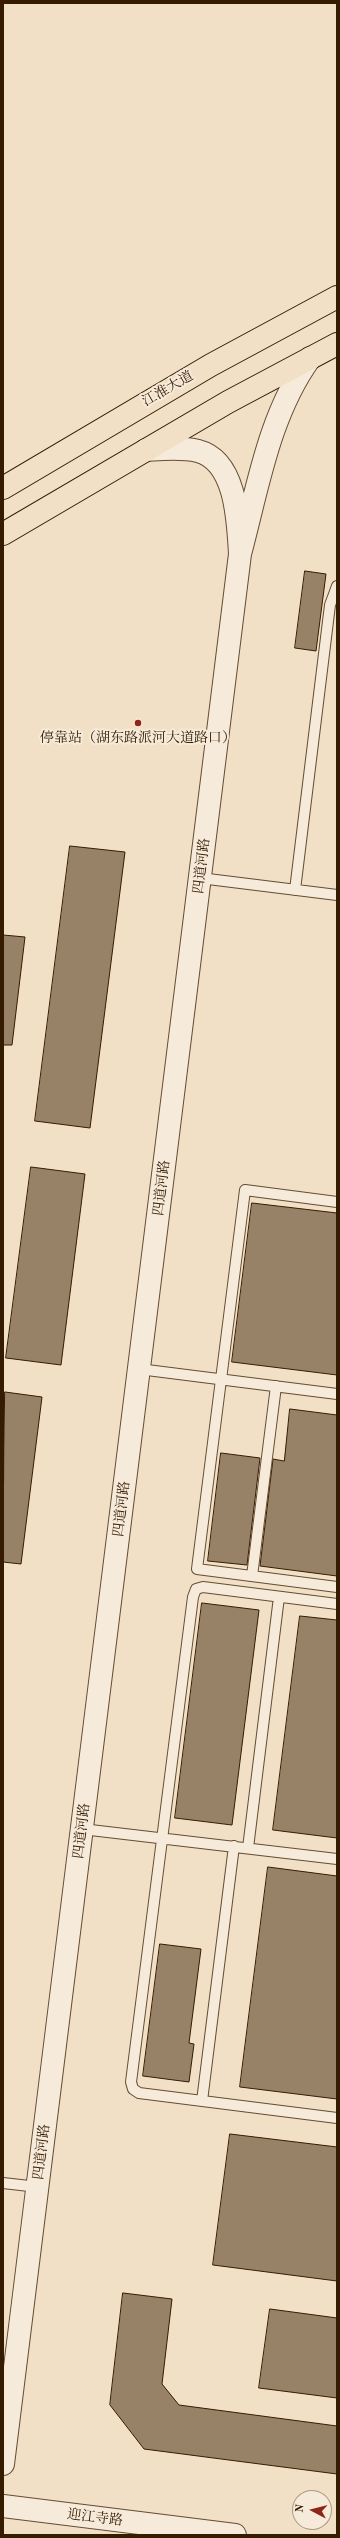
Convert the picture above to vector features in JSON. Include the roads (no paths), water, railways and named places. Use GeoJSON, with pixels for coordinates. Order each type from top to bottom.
{"type":"FeatureCollection","features":[{"type":"Feature","properties":{"kind":"main road","name":"江淮大道"},"geometry":{"type":"LineString","coordinates":[[3,488],[210,365],[337,297]]}},
{"type":"Feature","properties":{"kind":"main road"},"geometry":{"type":"LineString","coordinates":[[3,534],[146,450],[337,344]]}},
{"type":"Feature","properties":{"kind":"street"},"geometry":{"type":"LineString","coordinates":[[240,554],[275,426],[295,380],[310,358]]}},
{"type":"Feature","properties":{"kind":"street"},"geometry":{"type":"LineString","coordinates":[[146,450],[181,448],[200,451],[215,461],[229,481],[236,506],[240,554]]}},
{"type":"Feature","properties":{"kind":"street","name":"四道河路"},"geometry":{"type":"LineString","coordinates":[[3,2464],[240,554]]}},
{"type":"Feature","properties":{"kind":"street","name":"迎江寺路"},"geometry":{"type":"LineString","coordinates":[[3,2506],[235,2535]]}},
{"type":"Feature","properties":{"kind":"lane"},"geometry":{"type":"LineString","coordinates":[[295,890],[330,605],[337,586]]}},
{"type":"Feature","properties":{"kind":"lane"},"geometry":{"type":"LineString","coordinates":[[200,878],[337,895]]}},
{"type":"Feature","properties":{"kind":"lane"},"geometry":{"type":"LineString","coordinates":[[337,1202],[245,1190],[197,1569],[337,1587]]}},
{"type":"Feature","properties":{"kind":"lane"},"geometry":{"type":"LineString","coordinates":[[139,1369],[337,1394]]}},
{"type":"Feature","properties":{"kind":"lane"},"geometry":{"type":"LineString","coordinates":[[252,1576],[276,1386]]}},
{"type":"Feature","properties":{"kind":"lane"},"geometry":{"type":"LineString","coordinates":[[337,1604],[203,1587],[196,1589],[193,1597],[131,2082],[133,2089],[139,2093],[337,2118]]}},
{"type":"Feature","properties":{"kind":"lane"},"geometry":{"type":"LineString","coordinates":[[248,1848],[279,1597]]}},
{"type":"Feature","properties":{"kind":"lane"},"geometry":{"type":"LineString","coordinates":[[82,1828],[337,1858]]}},
{"type":"Feature","properties":{"kind":"lane"},"geometry":{"type":"LineString","coordinates":[[202,2101],[234,1846]]}},
{"type":"Feature","properties":{"kind":"lane"},"geometry":{"type":"LineString","coordinates":[[3,2183],[38,2187]]}},
{"type":"Feature","properties":{"kind":"place","name":"停靠站（湖东路派河大道路口）"},"geometry":{"type":"Point","coordinates":[138,723]}}]}
